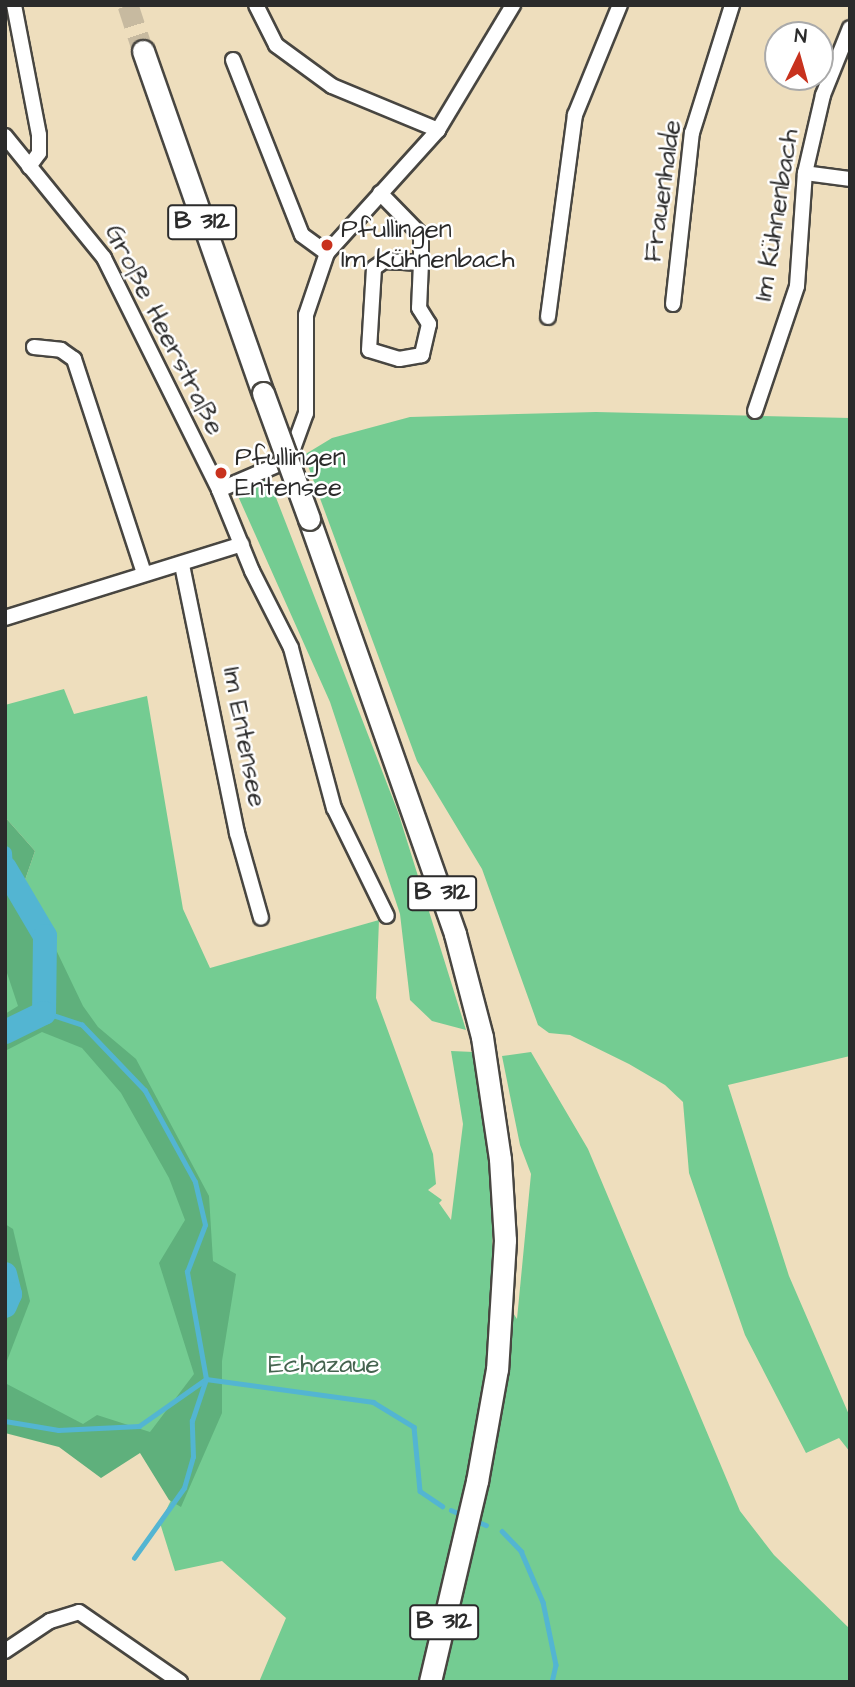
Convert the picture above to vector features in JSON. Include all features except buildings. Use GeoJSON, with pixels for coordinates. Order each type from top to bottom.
{"type":"FeatureCollection","features":[{"type":"Feature","properties":{"kind":"main road","name":"B 312"},"geometry":{"type":"LineString","coordinates":[[143,51],[424,839],[474,1005],[499,1147],[504,1283],[494,1392],[430,1682]]}},
{"type":"Feature","properties":{"kind":"street"},"geometry":{"type":"LineString","coordinates":[[15,5],[39,135],[39,153],[29,167]]}},
{"type":"Feature","properties":{"kind":"street"},"geometry":{"type":"LineString","coordinates":[[256,5],[275,45],[332,86],[438,130]]}},
{"type":"Feature","properties":{"kind":"street"},"geometry":{"type":"LineString","coordinates":[[219,490],[277,465],[302,431],[308,379],[306,315],[327,253],[438,130],[513,5]]}},
{"type":"Feature","properties":{"kind":"street"},"geometry":{"type":"LineString","coordinates":[[548,317],[575,115],[620,5]]}},
{"type":"Feature","properties":{"kind":"street","name":"Frauenhalde"},"geometry":{"type":"LineString","coordinates":[[673,304],[692,134],[732,5]]}},
{"type":"Feature","properties":{"kind":"street","name":"Im Kühnenbach"},"geometry":{"type":"LineString","coordinates":[[755,411],[797,286],[804,173],[823,95],[850,28]]}},
{"type":"Feature","properties":{"kind":"street"},"geometry":{"type":"LineString","coordinates":[[233,61],[302,235],[327,253]]}},
{"type":"Feature","properties":{"kind":"street","name":"Große Heerstraße"},"geometry":{"type":"LineString","coordinates":[[5,136],[77,220],[108,266],[219,490],[291,648],[334,808],[387,916]]}},
{"type":"Feature","properties":{"kind":"street"},"geometry":{"type":"LineString","coordinates":[[804,173],[850,178]]}},
{"type":"Feature","properties":{"kind":"street"},"geometry":{"type":"LineString","coordinates":[[380,193],[421,235],[421,263],[419,308],[429,324],[422,355],[399,359],[369,350],[374,268],[384,261],[421,263]]}},
{"type":"Feature","properties":{"kind":"street"},"geometry":{"type":"LineString","coordinates":[[34,347],[61,351],[74,359],[144,573]]}},
{"type":"Feature","properties":{"kind":"street"},"geometry":{"type":"LineString","coordinates":[[5,618],[144,573],[182,565],[242,544]]}},
{"type":"Feature","properties":{"kind":"street","name":"Im Entensee"},"geometry":{"type":"LineString","coordinates":[[182,565],[237,833],[261,918]]}},
{"type":"Feature","properties":{"kind":"street"},"geometry":{"type":"LineString","coordinates":[[5,1651],[50,1621],[79,1612],[180,1682]]}},
{"type":"Feature","properties":{"kind":"green space"},"geometry":{"type":"Polygon","coordinates":[[[596,412],[850,418],[850,1056],[728,1085],[789,1276],[850,1417],[850,1452],[839,1438],[806,1453],[745,1335],[689,1173],[683,1102],[665,1085],[629,1064],[570,1035],[549,1033],[538,1025],[482,869],[417,761],[304,455],[332,438],[410,417],[596,412]]]}},
{"type":"Feature","properties":{"kind":"green space"},"geometry":{"type":"Polygon","coordinates":[[[268,477],[398,812],[466,1030],[432,1021],[410,1000],[400,914],[330,702],[238,496],[268,477]]]}},
{"type":"Feature","properties":{"kind":"green space","name":"Echazaue"},"geometry":{"type":"Polygon","coordinates":[[[64,689],[74,714],[147,696],[183,909],[210,968],[379,920],[376,998],[433,1154],[436,1184],[428,1190],[442,1200],[439,1203],[451,1220],[463,1124],[451,1051],[474,1052],[493,1156],[492,1281],[517,1319],[531,1174],[520,1145],[502,1056],[531,1052],[588,1149],[740,1511],[774,1555],[850,1629],[850,1682],[259,1682],[286,1618],[222,1561],[175,1571],[160,1523],[171,1500],[157,1446],[5,1426],[5,903],[37,908],[24,883],[35,851],[5,817],[5,705],[64,689]]]}},
{"type":"Feature","properties":{"kind":"green space"},"geometry":{"type":"Polygon","coordinates":[[[5,817],[35,851],[24,883],[83,1006],[98,1027],[136,1059],[209,1196],[213,1261],[236,1274],[222,1361],[222,1413],[181,1507],[169,1500],[140,1453],[101,1478],[59,1447],[5,1433],[5,1383],[83,1424],[97,1415],[150,1432],[194,1374],[159,1263],[185,1220],[169,1178],[121,1093],[82,1048],[42,1032],[5,1051],[5,1014],[18,1006],[5,967],[5,817]]]}},
{"type":"Feature","properties":{"kind":"green space"},"geometry":{"type":"Polygon","coordinates":[[[5,1224],[13,1229],[30,1301],[5,1366],[5,1224]]]}},
{"type":"Feature","properties":{"kind":"waterway"},"geometry":{"type":"LineString","coordinates":[[5,853],[6,869]]}},
{"type":"Feature","properties":{"kind":"waterway"},"geometry":{"type":"LineString","coordinates":[[5,868],[45,936],[44,1013],[5,1032]]}},
{"type":"Feature","properties":{"kind":"waterway"},"geometry":{"type":"LineString","coordinates":[[5,1421],[58,1430],[139,1426],[206,1379],[187,1272],[205,1225],[195,1182],[145,1091],[82,1025],[44,1013]]}},
{"type":"Feature","properties":{"kind":"waterway"},"geometry":{"type":"LineString","coordinates":[[5,1274],[10,1294],[5,1306]]}},
{"type":"Feature","properties":{"kind":"waterway"},"geometry":{"type":"LineString","coordinates":[[134,1558],[184,1488],[193,1457],[192,1421],[206,1379],[373,1402],[414,1427],[420,1491],[442,1506]]}},
{"type":"Feature","properties":{"kind":"waterway"},"geometry":{"type":"LineString","coordinates":[[451,1510],[463,1515]]}},
{"type":"Feature","properties":{"kind":"waterway"},"geometry":{"type":"LineString","coordinates":[[474,1520],[486,1525]]}},
{"type":"Feature","properties":{"kind":"waterway"},"geometry":{"type":"LineString","coordinates":[[502,1531],[521,1551],[543,1602],[556,1665],[552,1682]]}},
{"type":"Feature","properties":{"kind":"tunnel"},"geometry":{"type":"LineString","coordinates":[[128,5],[143,51]]}},
{"type":"Feature","properties":{"kind":"place","name":"Pfullingen Im Kühnenbach"},"geometry":{"type":"Point","coordinates":[327,245]}},
{"type":"Feature","properties":{"kind":"place","name":"Pfullingen Entensee"},"geometry":{"type":"Point","coordinates":[221,473]}}]}
